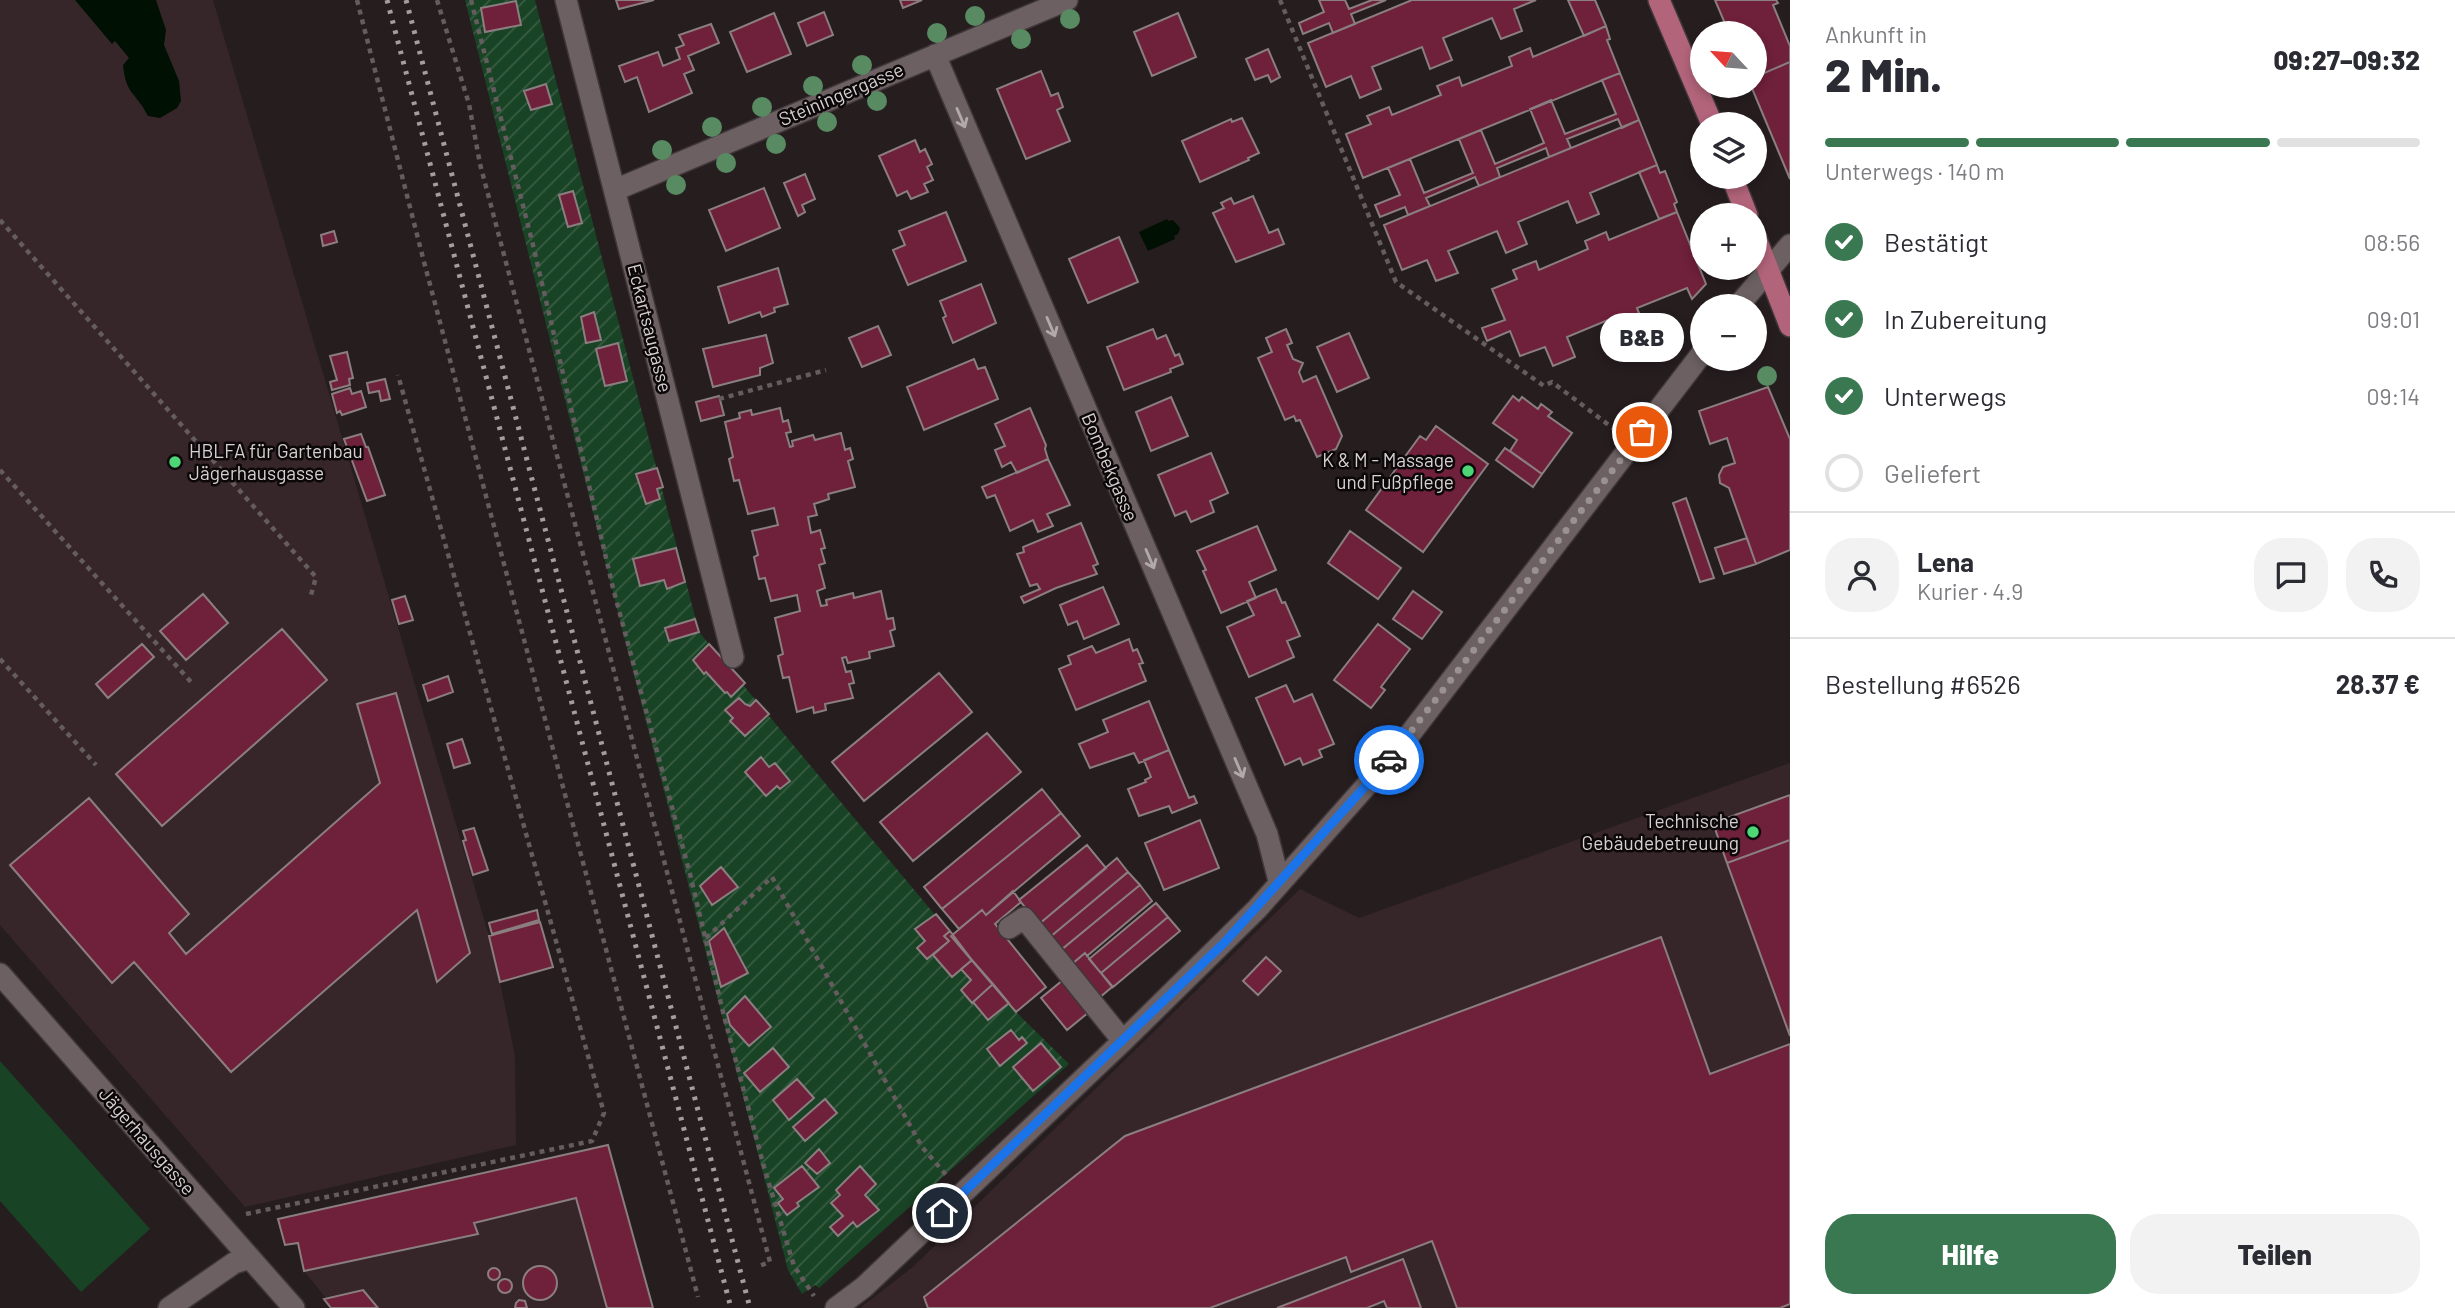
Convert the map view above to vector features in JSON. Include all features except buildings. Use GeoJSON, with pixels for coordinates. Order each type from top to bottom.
{"type":"FeatureCollection","features":[{"type":"Feature","properties":{"kind":"main road"},"geometry":{"type":"LineString","coordinates":[[1660,0],[1707,112]]}},
{"type":"Feature","properties":{"kind":"main road"},"geometry":{"type":"LineString","coordinates":[[1767,264],[1790,326]]}},
{"type":"Feature","properties":{"kind":"street","name":"Eckartsaugasse"},"geometry":{"type":"LineString","coordinates":[[566,0],[733,657]]}},
{"type":"Feature","properties":{"kind":"street","name":"Steiningergasse"},"geometry":{"type":"LineString","coordinates":[[615,190],[1067,0]]}},
{"type":"Feature","properties":{"kind":"street","name":"Bombekgasse"},"geometry":{"type":"LineString","coordinates":[[935,55],[1267,834],[1279,881]]}},
{"type":"Feature","properties":{"kind":"street"},"geometry":{"type":"LineString","coordinates":[[1748,294],[1790,245]]}},
{"type":"Feature","properties":{"kind":"street"},"geometry":{"type":"LineString","coordinates":[[836,1308],[864,1287],[1224,943],[1397,751],[1690,369]]}},
{"type":"Feature","properties":{"kind":"street"},"geometry":{"type":"LineString","coordinates":[[1009,928],[1024,918],[1123,1041]]}},
{"type":"Feature","properties":{"kind":"street","name":"Jägerhausgasse"},"geometry":{"type":"LineString","coordinates":[[0,974],[294,1308]]}},
{"type":"Feature","properties":{"kind":"street"},"geometry":{"type":"LineString","coordinates":[[169,1308],[234,1263],[250,1258]]}},
{"type":"Feature","properties":{"kind":"path"},"geometry":{"type":"LineString","coordinates":[[357,0],[698,1297]]}},
{"type":"Feature","properties":{"kind":"path"},"geometry":{"type":"LineString","coordinates":[[437,0],[470,104],[481,164],[769,1262],[759,1266]]}},
{"type":"Feature","properties":{"kind":"path"},"geometry":{"type":"LineString","coordinates":[[471,0],[534,249],[613,589],[690,874],[764,1167],[794,1266],[816,1298]]}},
{"type":"Feature","properties":{"kind":"path"},"geometry":{"type":"LineString","coordinates":[[1280,0],[1396,282],[1544,386],[1552,382],[1633,444]]}},
{"type":"Feature","properties":{"kind":"path"},"geometry":{"type":"LineString","coordinates":[[0,220],[316,577],[311,594]]}},
{"type":"Feature","properties":{"kind":"path"},"geometry":{"type":"LineString","coordinates":[[719,399],[826,370]]}},
{"type":"Feature","properties":{"kind":"path"},"geometry":{"type":"LineString","coordinates":[[217,1220],[592,1141],[604,1113],[398,375]]}},
{"type":"Feature","properties":{"kind":"path"},"geometry":{"type":"LineString","coordinates":[[0,470],[191,682]]}},
{"type":"Feature","properties":{"kind":"path"},"geometry":{"type":"LineString","coordinates":[[0,659],[96,765]]}},
{"type":"Feature","properties":{"kind":"path"},"geometry":{"type":"LineString","coordinates":[[705,938],[772,877],[922,1147],[962,1194]]}},
{"type":"Feature","properties":{"kind":"shaded area","name":"HBLFA für Gartenbau Jägerhausgasse"},"geometry":{"type":"Polygon","coordinates":[[[0,0],[213,0],[489,936],[515,1056],[516,1145],[245,1207],[0,925],[0,0]]]}},
{"type":"Feature","properties":{"kind":"shaded area"},"geometry":{"type":"Polygon","coordinates":[[[75,0],[156,0],[166,30],[164,45],[179,81],[181,101],[177,108],[160,118],[148,116],[126,82],[123,65],[129,58],[115,41],[112,44],[75,0]]]}},
{"type":"Feature","properties":{"kind":"shaded area"},"geometry":{"type":"Polygon","coordinates":[[[1167,219],[1173,220],[1180,228],[1178,234],[1174,236],[1175,239],[1148,251],[1139,232],[1167,219]]]}},
{"type":"Feature","properties":{"kind":"shaded area"},"geometry":{"type":"Polygon","coordinates":[[[1790,763],[1790,1308],[860,1308],[914,1266],[1300,889],[1359,918],[1790,763]]]}},
{"type":"Feature","properties":{"kind":"shaded area"},"geometry":{"type":"Polygon","coordinates":[[[608,1145],[653,1308],[334,1308],[304,1271],[298,1243],[285,1245],[278,1219],[608,1145]]]}},
{"type":"Feature","properties":{"kind":"green space"},"geometry":{"type":"Polygon","coordinates":[[[465,0],[535,0],[699,632],[1016,1012],[1069,1064],[819,1288],[815,1285],[802,1294],[788,1270],[626,644],[465,0]]]}},
{"type":"Feature","properties":{"kind":"green space"},"geometry":{"type":"Polygon","coordinates":[[[0,1061],[150,1229],[81,1292],[0,1201],[0,1061]]]}},
{"type":"Feature","properties":{"kind":"railway"},"geometry":{"type":"LineString","coordinates":[[387,0],[731,1308]]}},
{"type":"Feature","properties":{"kind":"railway"},"geometry":{"type":"LineString","coordinates":[[406,0],[750,1308]]}},
{"type":"Feature","properties":{"kind":"way so far"},"geometry":{"type":"LineString","coordinates":[[1389,760],[1642,432]]}},
{"type":"Feature","properties":{"kind":"place","name":"B&B"},"geometry":{"type":"Point","coordinates":[1642,432]}},
{"type":"Feature","properties":{"kind":"place","name":"HBLFA für Gartenbau Jägerhausgasse"},"geometry":{"type":"Point","coordinates":[175,462]}},
{"type":"Feature","properties":{"kind":"place","name":"K & M - Massage und Fußpflege"},"geometry":{"type":"Point","coordinates":[1468,471]}},
{"type":"Feature","properties":{"kind":"place","name":"Technische Gebäudebetreuung"},"geometry":{"type":"Point","coordinates":[1753,832]}},
{"type":"Feature","properties":{"kind":"route"},"geometry":{"type":"LineString","coordinates":[[942,1213],[1224,943],[1389,760]]}}]}
